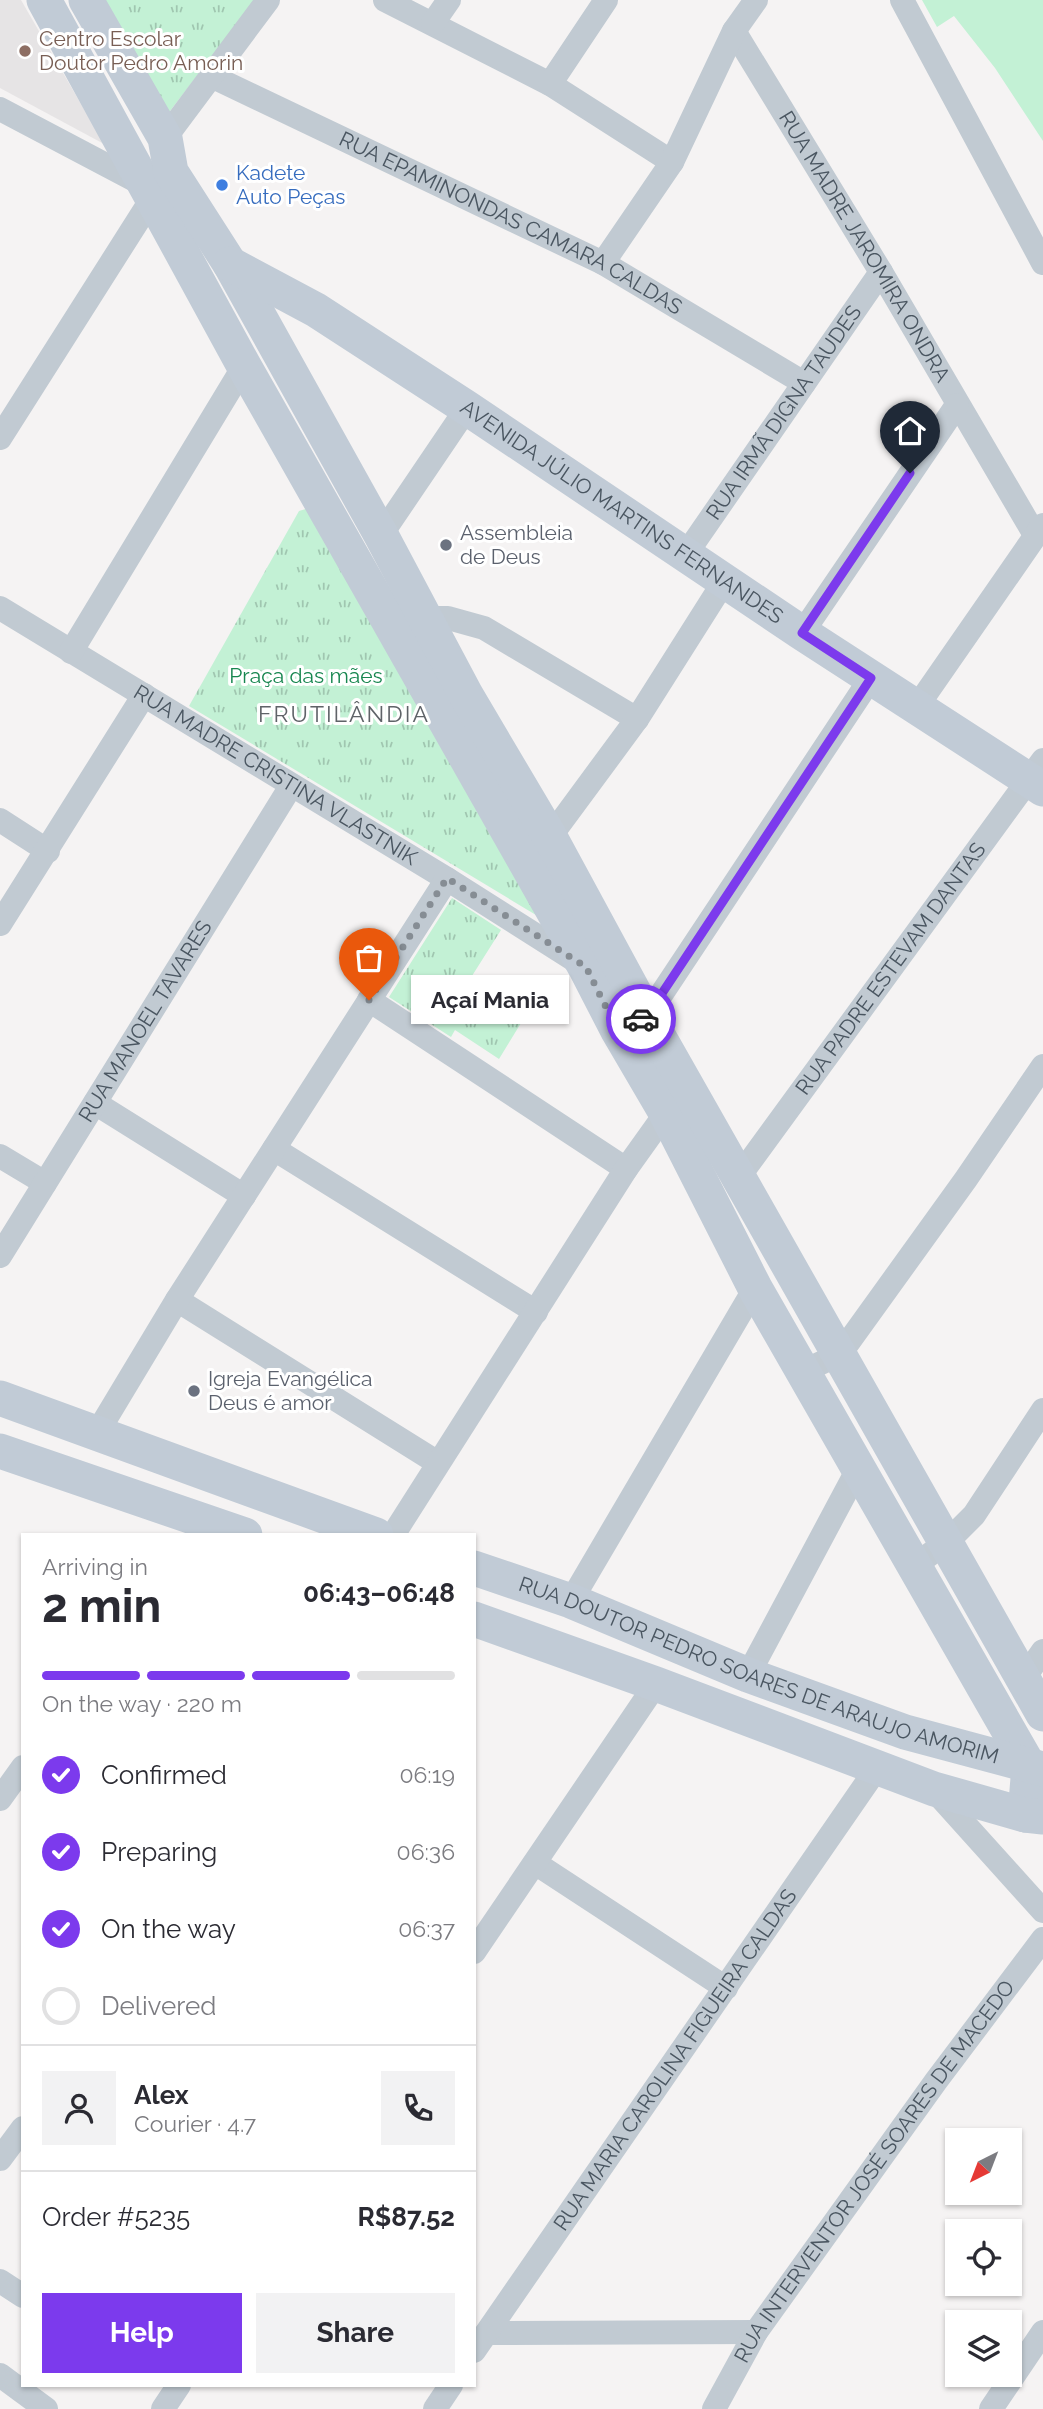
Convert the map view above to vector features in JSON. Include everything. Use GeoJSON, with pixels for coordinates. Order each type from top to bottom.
{"type":"FeatureCollection","features":[{"type":"Feature","properties":{"kind":"street"},"geometry":{"type":"LineString","coordinates":[[44,0],[157,185],[244,366],[455,705],[550,837],[633,1024],[666,1113],[755,1288],[858,1469],[1036,1768],[1034,1816],[934,1789],[656,1684],[476,1620]]}},
{"type":"Feature","properties":{"kind":"street"},"geometry":{"type":"LineString","coordinates":[[86,0],[165,138]]}},
{"type":"Feature","properties":{"kind":"street"},"geometry":{"type":"LineString","coordinates":[[0,438],[157,185],[165,138],[268,0]]}},
{"type":"Feature","properties":{"kind":"street"},"geometry":{"type":"LineString","coordinates":[[385,0],[550,84],[672,162]]}},
{"type":"Feature","properties":{"kind":"street"},"geometry":{"type":"LineString","coordinates":[[433,23],[449,0]]}},
{"type":"Feature","properties":{"kind":"street"},"geometry":{"type":"LineString","coordinates":[[550,84],[606,0]]}},
{"type":"Feature","properties":{"kind":"street"},"geometry":{"type":"LineString","coordinates":[[603,263],[672,162],[733,31],[756,0]]}},
{"type":"Feature","properties":{"kind":"street"},"geometry":{"type":"LineString","coordinates":[[902,0],[1043,263]]}},
{"type":"Feature","properties":{"kind":"street","name":"RUA MADRE JAROMIRA ONDRA"},"geometry":{"type":"LineString","coordinates":[[733,31],[881,272],[957,405],[1039,530]]}},
{"type":"Feature","properties":{"kind":"street","name":"RUA EPAMINONDAS CAMARA CALDAS"},"geometry":{"type":"LineString","coordinates":[[211,75],[603,263],[804,383]]}},
{"type":"Feature","properties":{"kind":"street"},"geometry":{"type":"LineString","coordinates":[[0,108],[157,185],[230,264],[426,618],[455,705],[586,967],[633,1024],[738,1178],[947,1542],[1034,1665],[1043,1714]]}},
{"type":"Feature","properties":{"kind":"street","name":"AVENIDA JÚLIO MARTINS FERNANDES"},"geometry":{"type":"LineString","coordinates":[[230,264],[316,310],[916,708],[1038,776]]}},
{"type":"Feature","properties":{"kind":"street","name":"RUA IRMÃ DIGNA TAUDES"},"geometry":{"type":"LineString","coordinates":[[686,554],[881,272]]}},
{"type":"Feature","properties":{"kind":"street"},"geometry":{"type":"LineString","coordinates":[[71,652],[244,366]]}},
{"type":"Feature","properties":{"kind":"street"},"geometry":{"type":"LineString","coordinates":[[802,633],[957,405]]}},
{"type":"Feature","properties":{"kind":"street"},"geometry":{"type":"LineString","coordinates":[[381,535],[467,408]]}},
{"type":"Feature","properties":{"kind":"street"},"geometry":{"type":"LineString","coordinates":[[916,708],[1039,530]]}},
{"type":"Feature","properties":{"kind":"street"},"geometry":{"type":"LineString","coordinates":[[550,837],[637,719],[725,580]]}},
{"type":"Feature","properties":{"kind":"street","name":"RUA MADRE CRISTINA VLASTNIK"},"geometry":{"type":"LineString","coordinates":[[0,607],[291,786],[447,878],[586,967]]}},
{"type":"Feature","properties":{"kind":"street"},"geometry":{"type":"LineString","coordinates":[[426,618],[448,618],[484,628],[637,719]]}},
{"type":"Feature","properties":{"kind":"street"},"geometry":{"type":"LineString","coordinates":[[633,1024],[871,678]]}},
{"type":"Feature","properties":{"kind":"street"},"geometry":{"type":"LineString","coordinates":[[0,924],[144,695]]}},
{"type":"Feature","properties":{"kind":"street","name":"RUA PADRE ESTEVAM DANTAS"},"geometry":{"type":"LineString","coordinates":[[738,1178],[1038,776]]}},
{"type":"Feature","properties":{"kind":"street","name":"RUA MANOEL TAVARES"},"geometry":{"type":"LineString","coordinates":[[0,1256],[291,786]]}},
{"type":"Feature","properties":{"kind":"street"},"geometry":{"type":"LineString","coordinates":[[0,820],[48,851]]}},
{"type":"Feature","properties":{"kind":"street"},"geometry":{"type":"LineString","coordinates":[[97,1433],[177,1300],[447,878]]}},
{"type":"Feature","properties":{"kind":"street"},"geometry":{"type":"LineString","coordinates":[[369,1000],[626,1169]]}},
{"type":"Feature","properties":{"kind":"street"},"geometry":{"type":"LineString","coordinates":[[804,1371],[840,1354],[966,1179],[1043,1066]]}},
{"type":"Feature","properties":{"kind":"street"},"geometry":{"type":"LineString","coordinates":[[95,1102],[244,1196]]}},
{"type":"Feature","properties":{"kind":"street"},"geometry":{"type":"LineString","coordinates":[[394,1533],[626,1169],[666,1113]]}},
{"type":"Feature","properties":{"kind":"street"},"geometry":{"type":"LineString","coordinates":[[274,1149],[536,1312]]}},
{"type":"Feature","properties":{"kind":"street"},"geometry":{"type":"LineString","coordinates":[[0,1156],[45,1183]]}},
{"type":"Feature","properties":{"kind":"street"},"geometry":{"type":"LineString","coordinates":[[571,1601],[755,1288]]}},
{"type":"Feature","properties":{"kind":"street"},"geometry":{"type":"LineString","coordinates":[[177,1300],[438,1463]]}},
{"type":"Feature","properties":{"kind":"street"},"geometry":{"type":"LineString","coordinates":[[0,1398],[358,1532]]}},
{"type":"Feature","properties":{"kind":"street"},"geometry":{"type":"LineString","coordinates":[[915,1565],[947,1542],[974,1515],[1043,1410]]}},
{"type":"Feature","properties":{"kind":"street"},"geometry":{"type":"LineString","coordinates":[[0,1451],[207,1529],[232,1533]]}},
{"type":"Feature","properties":{"kind":"street"},"geometry":{"type":"LineString","coordinates":[[748,1675],[858,1469]]}},
{"type":"Feature","properties":{"kind":"street","name":"RUA DOUTOR PEDRO SOARES DE ARAUJO AMORIM"},"geometry":{"type":"LineString","coordinates":[[476,1569],[571,1601],[748,1675],[905,1732],[1036,1768]]}},
{"type":"Feature","properties":{"kind":"street"},"geometry":{"type":"LineString","coordinates":[[476,1949],[656,1684]]}},
{"type":"Feature","properties":{"kind":"street","name":"RUA MARIA CAROLINA FIGUEIRA CALDAS"},"geometry":{"type":"LineString","coordinates":[[481,2342],[877,1768]]}},
{"type":"Feature","properties":{"kind":"street"},"geometry":{"type":"LineString","coordinates":[[0,1799],[21,1771]]}},
{"type":"Feature","properties":{"kind":"street"},"geometry":{"type":"LineString","coordinates":[[934,1789],[1043,1910]]}},
{"type":"Feature","properties":{"kind":"street"},"geometry":{"type":"LineString","coordinates":[[535,1863],[726,1988]]}},
{"type":"Feature","properties":{"kind":"street","name":"RUA INTERVENTOR JOSÉ SOARES DE MACEDO"},"geometry":{"type":"LineString","coordinates":[[714,2409],[756,2332],[936,2081],[1043,1939]]}},
{"type":"Feature","properties":{"kind":"street"},"geometry":{"type":"LineString","coordinates":[[0,2158],[21,2131]]}},
{"type":"Feature","properties":{"kind":"street"},"geometry":{"type":"LineString","coordinates":[[0,2281],[21,2295]]}},
{"type":"Feature","properties":{"kind":"street"},"geometry":{"type":"LineString","coordinates":[[481,2342],[756,2332]]}},
{"type":"Feature","properties":{"kind":"street"},"geometry":{"type":"LineString","coordinates":[[991,2409],[1043,2332]]}},
{"type":"Feature","properties":{"kind":"street"},"geometry":{"type":"LineString","coordinates":[[0,2375],[46,2409]]}},
{"type":"Feature","properties":{"kind":"street"},"geometry":{"type":"LineString","coordinates":[[163,2409],[178,2387]]}},
{"type":"Feature","properties":{"kind":"street"},"geometry":{"type":"LineString","coordinates":[[435,2409],[450,2387]]}},
{"type":"Feature","properties":{"kind":"shaded area","name":"Centro Escolar Doutor Pedro Amorin"},"geometry":{"type":"Polygon","coordinates":[[[0,0],[21,0],[104,144],[0,88],[0,0]]]}},
{"type":"Feature","properties":{"kind":"green space"},"geometry":{"type":"Polygon","coordinates":[[[94,0],[255,0],[167,115],[94,0]]]}},
{"type":"Feature","properties":{"kind":"green space"},"geometry":{"type":"Polygon","coordinates":[[[922,0],[1043,0],[1043,141],[995,68],[954,16],[937,27],[922,0]]]}},
{"type":"Feature","properties":{"kind":"green space","name":"Praça das mães"},"geometry":{"type":"Polygon","coordinates":[[[309,508],[541,918],[189,706],[299,511],[309,508]]]}},
{"type":"Feature","properties":{"kind":"green space"},"geometry":{"type":"Polygon","coordinates":[[[452,898],[501,930],[465,987],[521,1023],[499,1059],[455,1030],[451,1037],[389,997],[452,898]]]}},
{"type":"Feature","properties":{"kind":"way so far"},"geometry":{"type":"LineString","coordinates":[[369,1000],[447,878],[586,967],[618,1031],[641,1019]]}},
{"type":"Feature","properties":{"kind":"place","name":"Centro Escolar Doutor Pedro Amorin"},"geometry":{"type":"Point","coordinates":[25,51]}},
{"type":"Feature","properties":{"kind":"place","name":"Kadete Auto Peças"},"geometry":{"type":"Point","coordinates":[222,185]}},
{"type":"Feature","properties":{"kind":"place","name":"Assembleia de Deus"},"geometry":{"type":"Point","coordinates":[446,545]}},
{"type":"Feature","properties":{"kind":"place","name":"Açaí Mania"},"geometry":{"type":"Point","coordinates":[369,1000]}},
{"type":"Feature","properties":{"kind":"place","name":"Igreja Evangélica Deus é amor"},"geometry":{"type":"Point","coordinates":[194,1391]}},
{"type":"Feature","properties":{"kind":"district","name":"FRUTILÂNDIA"},"geometry":{"type":"Point","coordinates":[344,714]}},
{"type":"Feature","properties":{"kind":"route"},"geometry":{"type":"LineString","coordinates":[[641,1019],[647,1016],[871,678],[802,633],[910,473]]}}]}
